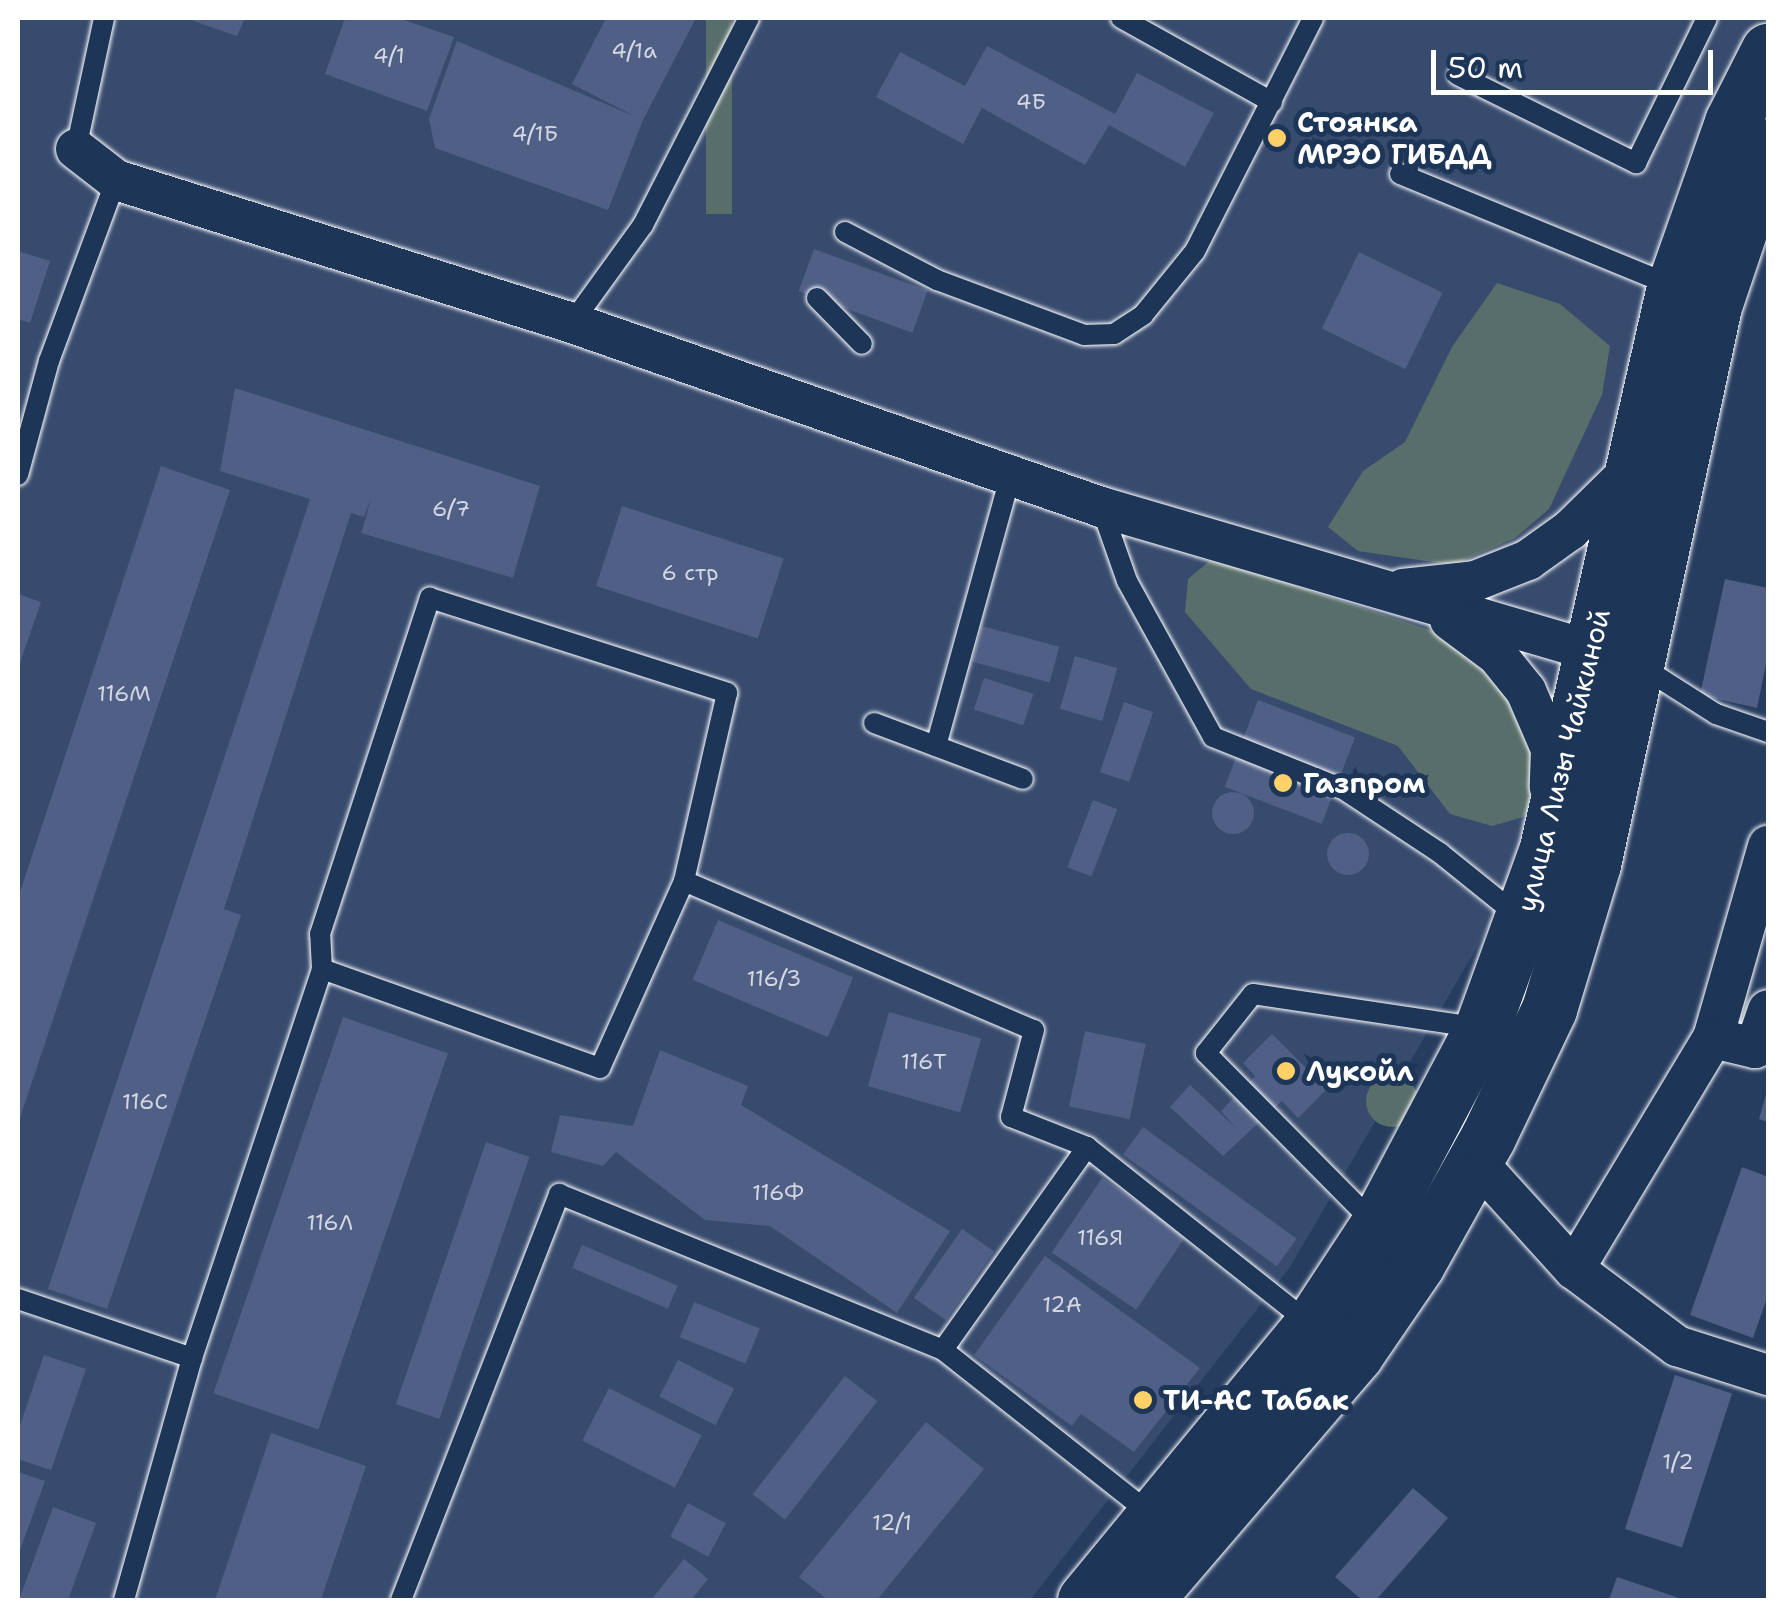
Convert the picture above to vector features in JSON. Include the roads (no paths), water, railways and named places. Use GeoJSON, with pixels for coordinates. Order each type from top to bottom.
{"type":"FeatureCollection","features":[{"type":"Feature","properties":{"kind":"main road","name":"улица Лизы Чайкиной"},"geometry":{"type":"LineString","coordinates":[[1146,1600],[1355,1354],[1417,1264],[1475,1160],[1548,1009],[1594,864],[1631,470],[1674,287],[1732,122],[1768,51]]}},
{"type":"Feature","properties":{"kind":"main road","name":"улица Лизы Чайкиной"},"geometry":{"type":"LineString","coordinates":[[1084,1600],[1312,1325],[1377,1226],[1482,1028],[1524,922],[1615,658],[1714,306],[1768,146]]}},
{"type":"Feature","properties":{"kind":"street"},"geometry":{"type":"LineString","coordinates":[[76,148],[116,180],[572,323],[1101,507],[1615,658]]}},
{"type":"Feature","properties":{"kind":"street"},"geometry":{"type":"LineString","coordinates":[[1381,592],[1475,581],[1528,560],[1570,530],[1631,470]]}},
{"type":"Feature","properties":{"kind":"street"},"geometry":{"type":"LineString","coordinates":[[1381,592],[1452,621],[1497,654],[1526,691],[1551,749],[1547,848]]}},
{"type":"Feature","properties":{"kind":"street"},"geometry":{"type":"LineString","coordinates":[[1574,1268],[1713,1038],[1768,846]]}},
{"type":"Feature","properties":{"kind":"street"},"geometry":{"type":"LineString","coordinates":[[1713,1038],[1754,1048],[1768,1010]]}},
{"type":"Feature","properties":{"kind":"street"},"geometry":{"type":"LineString","coordinates":[[1475,1160],[1574,1268],[1678,1346],[1768,1375]]}},
{"type":"Feature","properties":{"kind":"lane"},"geometry":{"type":"LineString","coordinates":[[76,148],[104,18]]}},
{"type":"Feature","properties":{"kind":"lane"},"geometry":{"type":"LineString","coordinates":[[572,323],[643,225],[749,18]]}},
{"type":"Feature","properties":{"kind":"lane"},"geometry":{"type":"LineString","coordinates":[[1121,18],[1272,102]]}},
{"type":"Feature","properties":{"kind":"lane"},"geometry":{"type":"LineString","coordinates":[[845,232],[937,280],[1084,335],[1114,334],[1143,315],[1195,252],[1313,18]]}},
{"type":"Feature","properties":{"kind":"lane"},"geometry":{"type":"LineString","coordinates":[[1458,75],[1636,163],[1707,18]]}},
{"type":"Feature","properties":{"kind":"lane"},"geometry":{"type":"LineString","coordinates":[[1400,174],[1674,287]]}},
{"type":"Feature","properties":{"kind":"lane"},"geometry":{"type":"LineString","coordinates":[[18,474],[49,361],[116,180]]}},
{"type":"Feature","properties":{"kind":"lane"},"geometry":{"type":"LineString","coordinates":[[817,298],[862,344]]}},
{"type":"Feature","properties":{"kind":"lane"},"geometry":{"type":"LineString","coordinates":[[936,746],[1011,473]]}},
{"type":"Feature","properties":{"kind":"lane"},"geometry":{"type":"LineString","coordinates":[[1101,507],[1127,581],[1213,737],[1343,789],[1440,853],[1524,922]]}},
{"type":"Feature","properties":{"kind":"lane"},"geometry":{"type":"LineString","coordinates":[[124,1600],[192,1358],[322,969],[320,934],[430,598],[727,693],[684,881],[600,1068],[322,969]]}},
{"type":"Feature","properties":{"kind":"lane"},"geometry":{"type":"LineString","coordinates":[[1615,658],[1716,714],[1768,732]]}},
{"type":"Feature","properties":{"kind":"lane"},"geometry":{"type":"LineString","coordinates":[[874,723],[1023,779]]}},
{"type":"Feature","properties":{"kind":"lane"},"geometry":{"type":"LineString","coordinates":[[684,881],[1034,1030],[1011,1118],[1087,1148],[1312,1325]]}},
{"type":"Feature","properties":{"kind":"lane"},"geometry":{"type":"LineString","coordinates":[[1377,1226],[1206,1053],[1253,994],[1482,1028]]}},
{"type":"Feature","properties":{"kind":"lane"},"geometry":{"type":"LineString","coordinates":[[943,1350],[1087,1148]]}},
{"type":"Feature","properties":{"kind":"lane"},"geometry":{"type":"LineString","coordinates":[[401,1600],[559,1194],[943,1350],[1154,1516]]}},
{"type":"Feature","properties":{"kind":"lane"},"geometry":{"type":"LineString","coordinates":[[18,1300],[192,1358]]}},
{"type":"Feature","properties":{"kind":"place","name":"Стоянка МРЭО ГИБДД"},"geometry":{"type":"Point","coordinates":[1277,138]}},
{"type":"Feature","properties":{"kind":"place","name":"Газпром"},"geometry":{"type":"Point","coordinates":[1283,783]}},
{"type":"Feature","properties":{"kind":"place","name":"Лукойл"},"geometry":{"type":"Point","coordinates":[1286,1071]}},
{"type":"Feature","properties":{"kind":"place","name":"ТИ-АС Табак"},"geometry":{"type":"Point","coordinates":[1143,1400]}}]}
